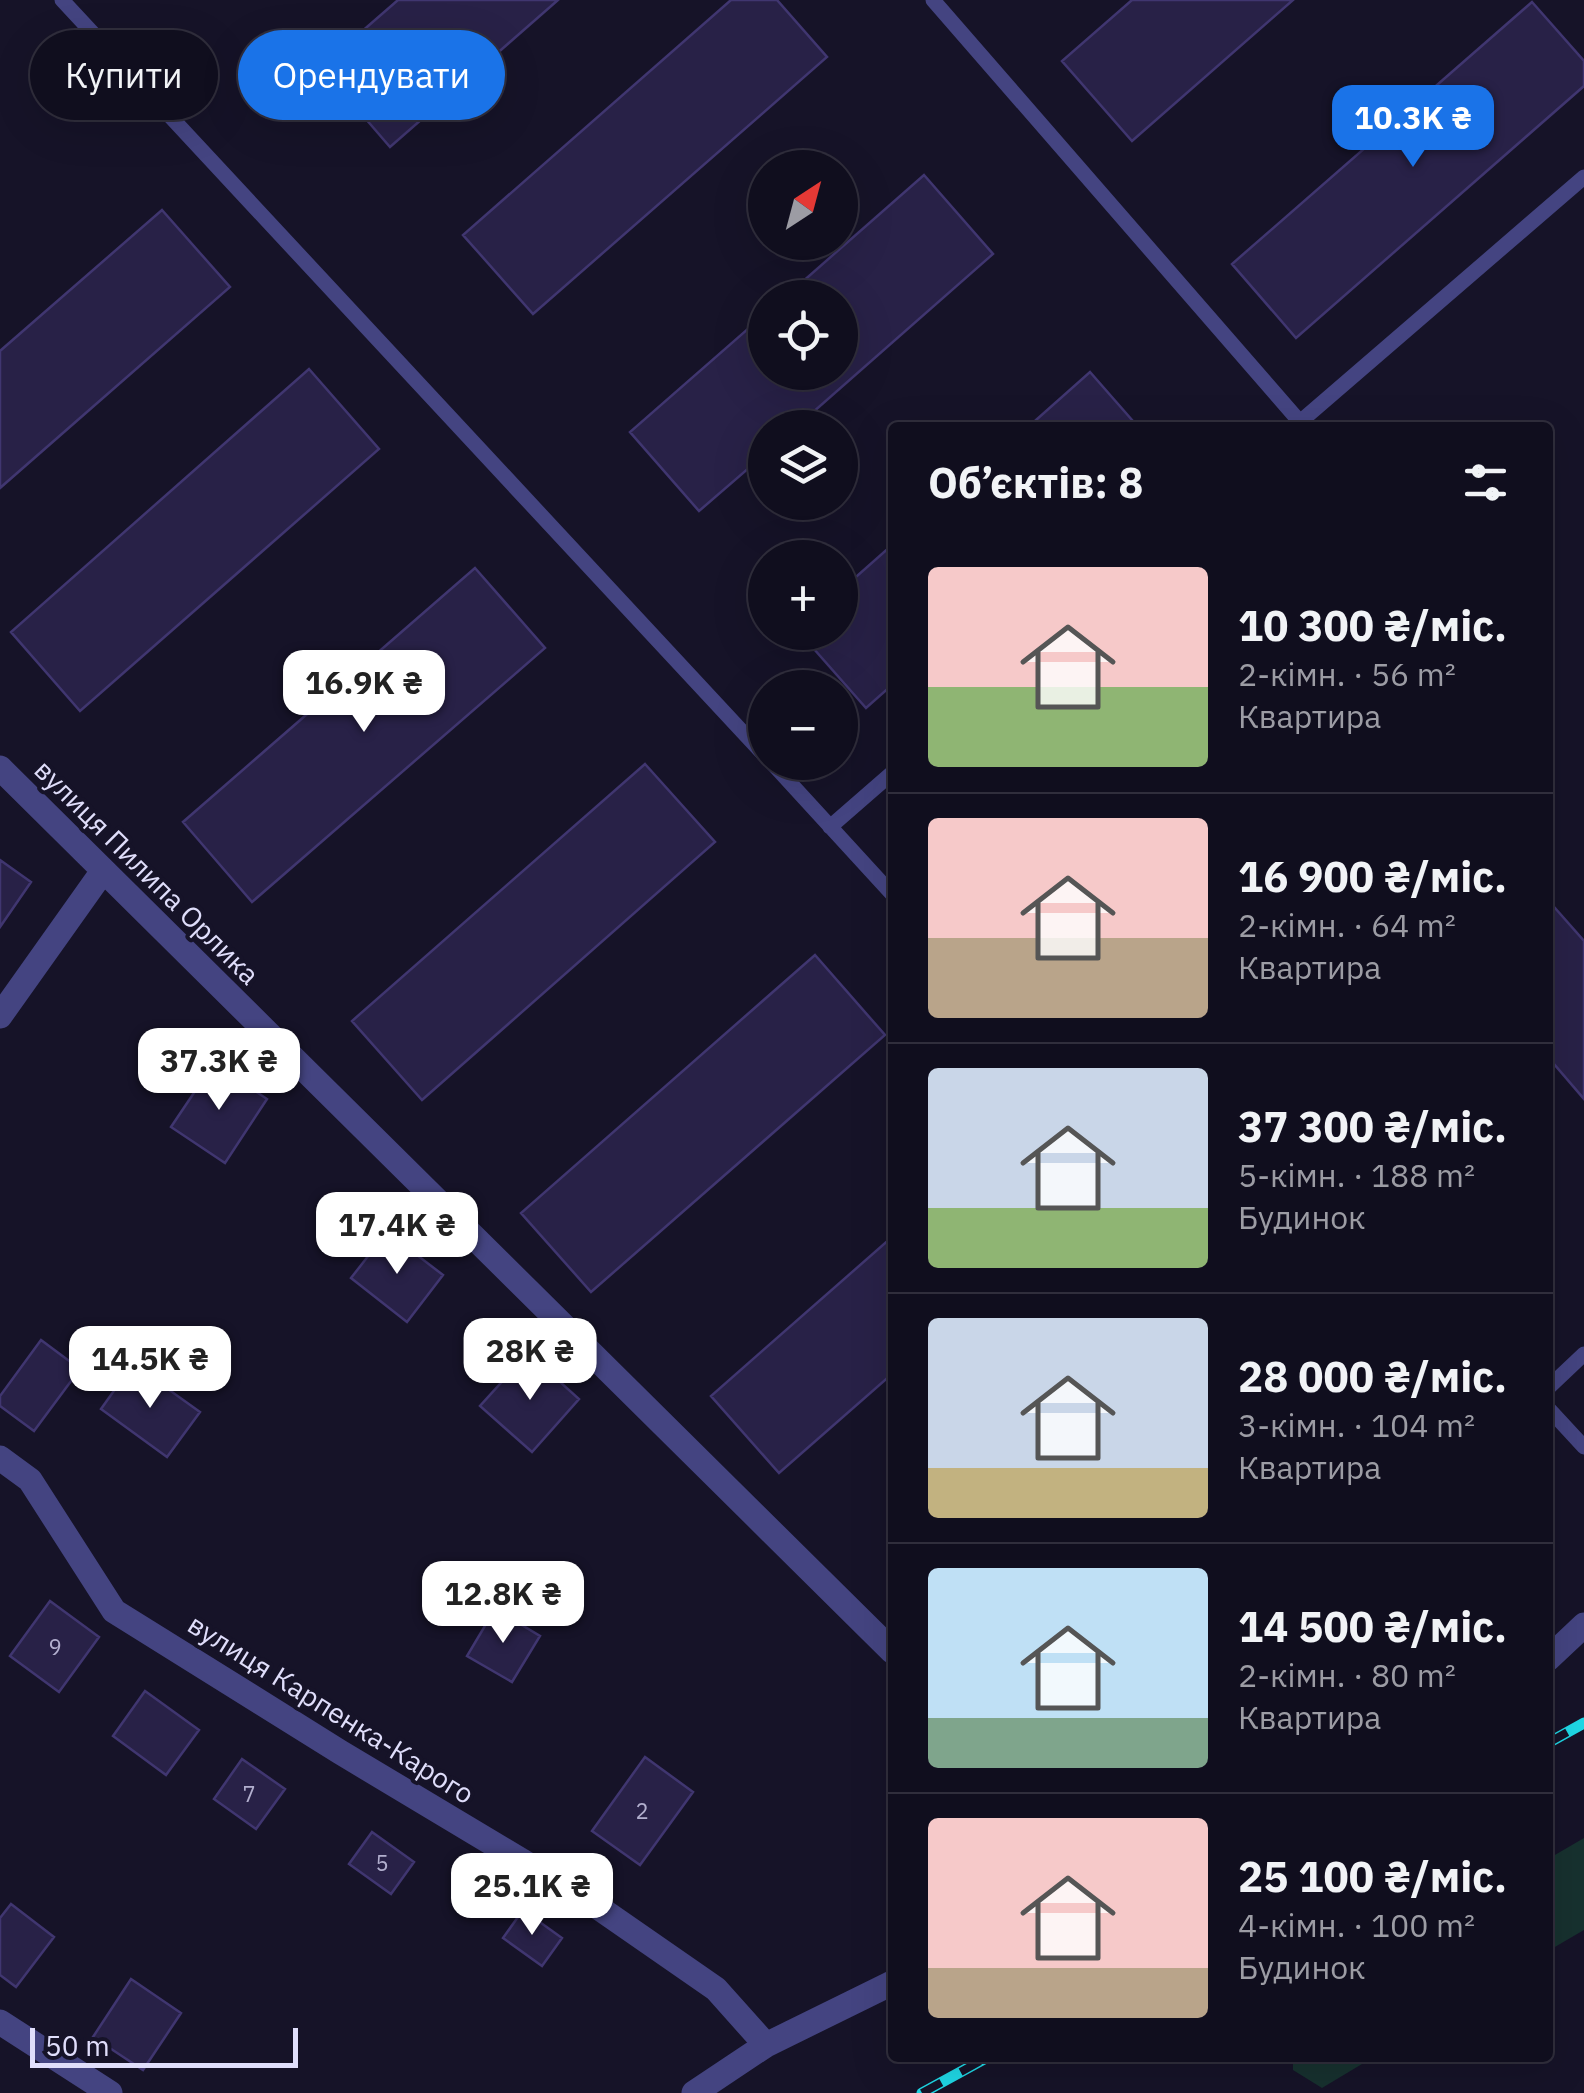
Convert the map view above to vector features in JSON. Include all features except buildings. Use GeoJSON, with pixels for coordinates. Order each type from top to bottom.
{"type":"FeatureCollection","features":[{"type":"Feature","properties":{"kind":"street","name":"вулиця Пилипа Орлика"},"geometry":{"type":"LineString","coordinates":[[0,768],[888,1647]]}},
{"type":"Feature","properties":{"kind":"street"},"geometry":{"type":"LineString","coordinates":[[0,1016],[104,871]]}},
{"type":"Feature","properties":{"kind":"street","name":"вулиця Карпенка-Карого"},"geometry":{"type":"LineString","coordinates":[[0,1458],[30,1480],[114,1611],[592,1903],[716,1989],[766,2044]]}},
{"type":"Feature","properties":{"kind":"street"},"geometry":{"type":"LineString","coordinates":[[1553,1654],[1584,1625]]}},
{"type":"Feature","properties":{"kind":"street"},"geometry":{"type":"LineString","coordinates":[[694,2093],[766,2044],[888,1985]]}},
{"type":"Feature","properties":{"kind":"street"},"geometry":{"type":"LineString","coordinates":[[0,2022],[110,2093]]}},
{"type":"Feature","properties":{"kind":"lane"},"geometry":{"type":"LineString","coordinates":[[62,0],[748,738]]}},
{"type":"Feature","properties":{"kind":"lane"},"geometry":{"type":"LineString","coordinates":[[933,0],[1293,422]]}},
{"type":"Feature","properties":{"kind":"lane"},"geometry":{"type":"LineString","coordinates":[[1299,422],[1584,177]]}},
{"type":"Feature","properties":{"kind":"lane"},"geometry":{"type":"LineString","coordinates":[[830,826],[888,776]]}},
{"type":"Feature","properties":{"kind":"lane"},"geometry":{"type":"LineString","coordinates":[[788,780],[888,890]]}},
{"type":"Feature","properties":{"kind":"lane"},"geometry":{"type":"LineString","coordinates":[[1553,1383],[1584,1354]]}},
{"type":"Feature","properties":{"kind":"lane"},"geometry":{"type":"LineString","coordinates":[[1553,1413],[1584,1447]]}},
{"type":"Feature","properties":{"kind":"green space"},"geometry":{"type":"Polygon","coordinates":[[[1584,1838],[1584,1930],[1553,1948],[1553,1856],[1584,1838]]]}},
{"type":"Feature","properties":{"kind":"green space"},"geometry":{"type":"Polygon","coordinates":[[[1293,2062],[1365,2062],[1322,2088],[1293,2070],[1293,2062]]]}},
{"type":"Feature","properties":{"kind":"railway"},"geometry":{"type":"LineString","coordinates":[[1553,1740],[1584,1723]]}},
{"type":"Feature","properties":{"kind":"railway"},"geometry":{"type":"LineString","coordinates":[[922,2093],[979,2062]]}}]}
